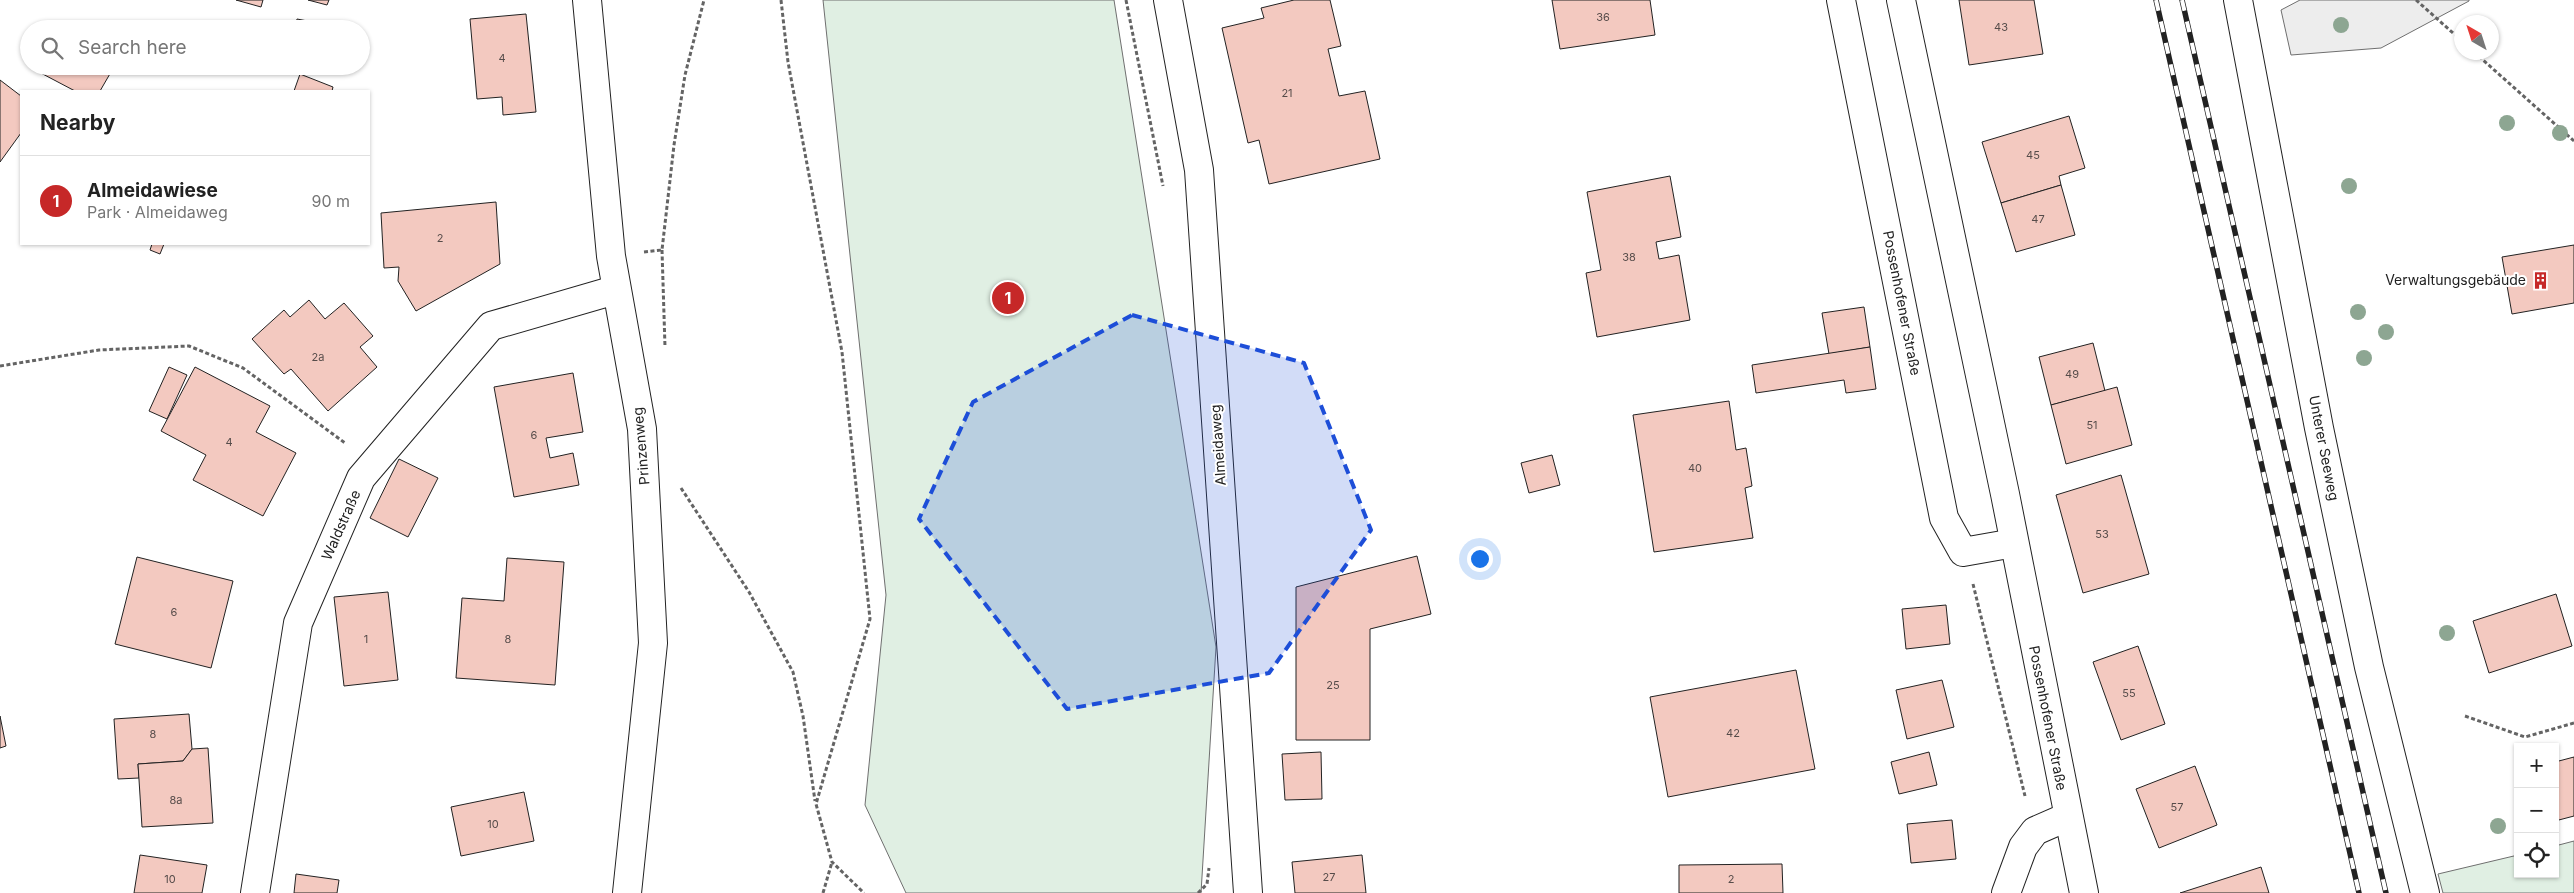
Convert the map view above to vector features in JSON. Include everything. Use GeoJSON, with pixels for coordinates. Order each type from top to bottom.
{"type":"FeatureCollection","features":[{"type":"Feature","properties":{"kind":"street","name":"Prinzenweg"},"geometry":{"type":"LineString","coordinates":[[587,0],[615,290],[642,429],[653,643],[627,893]]}},
{"type":"Feature","properties":{"kind":"street","name":"Almeidaweg"},"geometry":{"type":"LineString","coordinates":[[1168,0],[1199,170],[1248,893]]}},
{"type":"Feature","properties":{"kind":"street","name":"Possenhofener Straße"},"geometry":{"type":"LineString","coordinates":[[1841,0],[1944,518],[1963,552]]}},
{"type":"Feature","properties":{"kind":"street","name":"Possenhofener Straße"},"geometry":{"type":"LineString","coordinates":[[1901,0],[2014,543],[2067,817],[2084,893]]}},
{"type":"Feature","properties":{"kind":"street","name":"Unterer Seeweg"},"geometry":{"type":"LineString","coordinates":[[2238,0],[2331,486],[2369,667],[2425,893]]}},
{"type":"Feature","properties":{"kind":"street","name":"Waldstraße"},"geometry":{"type":"LineString","coordinates":[[255,893],[298,623],[362,478],[491,326],[615,290]]}},
{"type":"Feature","properties":{"kind":"street"},"geometry":{"type":"LineString","coordinates":[[1963,552],[2014,543]]}},
{"type":"Feature","properties":{"kind":"street"},"geometry":{"type":"LineString","coordinates":[[2006,893],[2023,847],[2035,831],[2067,817]]}},
{"type":"Feature","properties":{"kind":"path"},"geometry":{"type":"LineString","coordinates":[[639,252],[662,250],[683,84],[704,0]]}},
{"type":"Feature","properties":{"kind":"path"},"geometry":{"type":"LineString","coordinates":[[781,0],[788,62],[842,352],[870,619],[816,804]]}},
{"type":"Feature","properties":{"kind":"path"},"geometry":{"type":"LineString","coordinates":[[2416,0],[2454,34]]}},
{"type":"Feature","properties":{"kind":"path"},"geometry":{"type":"LineString","coordinates":[[2483,60],[2574,141]]}},
{"type":"Feature","properties":{"kind":"path"},"geometry":{"type":"LineString","coordinates":[[0,366],[99,350],[188,346],[243,368],[373,464]]}},
{"type":"Feature","properties":{"kind":"path"},"geometry":{"type":"LineString","coordinates":[[679,486],[749,592],[793,672],[803,716],[816,804],[832,862],[864,893]]}},
{"type":"Feature","properties":{"kind":"path"},"geometry":{"type":"LineString","coordinates":[[1963,552],[1983,620],[2035,831]]}},
{"type":"Feature","properties":{"kind":"path"},"geometry":{"type":"LineString","coordinates":[[2465,716],[2525,737],[2574,723]]}},
{"type":"Feature","properties":{"kind":"path"},"geometry":{"type":"LineString","coordinates":[[823,893],[832,862]]}},
{"type":"Feature","properties":{"kind":"highlighted area"},"geometry":{"type":"Polygon","coordinates":[[[1132,315],[1304,363],[1371,530],[1269,673],[1067,709],[919,519],[973,402],[1132,315]]]}},
{"type":"Feature","properties":{"kind":"green space"},"geometry":{"type":"Polygon","coordinates":[[[823,0],[1114,0],[1216,647],[1201,893],[906,893],[865,805],[886,595],[823,0]]]}},
{"type":"Feature","properties":{"kind":"green space"},"geometry":{"type":"Polygon","coordinates":[[[2574,841],[2574,893],[2443,893],[2438,874],[2514,856],[2514,878],[2559,878],[2559,845],[2574,841]]]}},
{"type":"Feature","properties":{"kind":"shaded area"},"geometry":{"type":"Polygon","coordinates":[[[2300,0],[2469,1],[2381,48],[2291,55],[2281,10],[2300,0]]]}},
{"type":"Feature","properties":{"kind":"building"},"geometry":{"type":"Polygon","coordinates":[[[236,0],[263,0],[261,7],[236,0]]]}},
{"type":"Feature","properties":{"kind":"building"},"geometry":{"type":"Polygon","coordinates":[[[308,0],[329,0],[327,5],[308,0]]]}},
{"type":"Feature","properties":{"kind":"building"},"geometry":{"type":"Polygon","coordinates":[[[1294,0],[1330,0],[1341,46],[1328,49],[1339,96],[1365,91],[1380,159],[1269,184],[1259,140],[1248,143],[1222,28],[1264,18],[1261,8],[1294,0]]]}},
{"type":"Feature","properties":{"kind":"building"},"geometry":{"type":"Polygon","coordinates":[[[1552,0],[1650,0],[1655,35],[1560,49],[1552,0]]]}},
{"type":"Feature","properties":{"kind":"building"},"geometry":{"type":"Polygon","coordinates":[[[1959,0],[2034,0],[2043,54],[1969,65],[1959,0]]]}},
{"type":"Feature","properties":{"kind":"building"},"geometry":{"type":"Polygon","coordinates":[[[526,14],[536,112],[503,115],[502,97],[477,99],[470,19],[526,14]]]}},
{"type":"Feature","properties":{"kind":"building"},"geometry":{"type":"Polygon","coordinates":[[[45,75],[109,75],[101,90],[73,90],[45,75]]]}},
{"type":"Feature","properties":{"kind":"building"},"geometry":{"type":"Polygon","coordinates":[[[300,75],[333,87],[332,90],[294,90],[300,75]]]}},
{"type":"Feature","properties":{"kind":"building"},"geometry":{"type":"Polygon","coordinates":[[[0,80],[20,95],[20,134],[0,162],[0,80]]]}},
{"type":"Feature","properties":{"kind":"building"},"geometry":{"type":"Polygon","coordinates":[[[2069,116],[2085,168],[2059,176],[2061,185],[2001,203],[1982,142],[2069,116]]]}},
{"type":"Feature","properties":{"kind":"building"},"geometry":{"type":"Polygon","coordinates":[[[1670,176],[1681,237],[1656,242],[1659,259],[1679,255],[1690,320],[1597,337],[1586,273],[1601,270],[1587,192],[1670,176]]]}},
{"type":"Feature","properties":{"kind":"building"},"geometry":{"type":"Polygon","coordinates":[[[2061,185],[2075,235],[2016,252],[2001,203],[2061,185]]]}},
{"type":"Feature","properties":{"kind":"building"},"geometry":{"type":"Polygon","coordinates":[[[496,202],[500,264],[416,311],[398,281],[399,267],[384,268],[381,213],[496,202]]]}},
{"type":"Feature","properties":{"kind":"building"},"geometry":{"type":"Polygon","coordinates":[[[152,245],[164,245],[160,254],[150,250],[152,245]]]}},
{"type":"Feature","properties":{"kind":"building","name":"Verwaltungsgebäude"},"geometry":{"type":"Polygon","coordinates":[[[2574,245],[2574,303],[2512,314],[2502,257],[2574,245]]]}},
{"type":"Feature","properties":{"kind":"building"},"geometry":{"type":"Polygon","coordinates":[[[309,300],[325,319],[344,303],[373,336],[360,347],[377,367],[328,411],[291,369],[284,374],[252,339],[284,310],[290,317],[309,300]]]}},
{"type":"Feature","properties":{"kind":"building"},"geometry":{"type":"Polygon","coordinates":[[[1864,307],[1870,347],[1829,354],[1822,313],[1864,307]]]}},
{"type":"Feature","properties":{"kind":"building"},"geometry":{"type":"Polygon","coordinates":[[[2093,343],[2105,391],[2051,405],[2039,357],[2093,343]]]}},
{"type":"Feature","properties":{"kind":"building"},"geometry":{"type":"Polygon","coordinates":[[[1870,347],[1876,389],[1846,393],[1844,380],[1756,393],[1752,365],[1870,347]]]}},
{"type":"Feature","properties":{"kind":"building"},"geometry":{"type":"Polygon","coordinates":[[[169,367],[187,375],[167,419],[149,411],[169,367]]]}},
{"type":"Feature","properties":{"kind":"building"},"geometry":{"type":"Polygon","coordinates":[[[195,367],[270,406],[256,432],[296,453],[263,516],[193,480],[206,455],[161,431],[195,367]]]}},
{"type":"Feature","properties":{"kind":"building"},"geometry":{"type":"Polygon","coordinates":[[[573,373],[583,432],[546,438],[550,458],[573,453],[579,485],[514,497],[494,387],[573,373]]]}},
{"type":"Feature","properties":{"kind":"building"},"geometry":{"type":"Polygon","coordinates":[[[2117,387],[2132,445],[2066,464],[2051,405],[2117,387]]]}},
{"type":"Feature","properties":{"kind":"building"},"geometry":{"type":"Polygon","coordinates":[[[1729,401],[1736,450],[1746,448],[1752,486],[1745,488],[1753,538],[1654,552],[1633,415],[1729,401]]]}},
{"type":"Feature","properties":{"kind":"building"},"geometry":{"type":"Polygon","coordinates":[[[1552,455],[1560,485],[1529,493],[1521,463],[1552,455]]]}},
{"type":"Feature","properties":{"kind":"building"},"geometry":{"type":"Polygon","coordinates":[[[399,459],[438,478],[408,537],[370,518],[399,459]]]}},
{"type":"Feature","properties":{"kind":"building"},"geometry":{"type":"Polygon","coordinates":[[[2121,475],[2149,574],[2083,593],[2056,495],[2121,475]]]}},
{"type":"Feature","properties":{"kind":"building"},"geometry":{"type":"Polygon","coordinates":[[[1417,556],[1431,614],[1370,629],[1370,740],[1296,740],[1296,587],[1417,556]]]}},
{"type":"Feature","properties":{"kind":"building"},"geometry":{"type":"Polygon","coordinates":[[[137,557],[233,581],[211,668],[115,644],[137,557]]]}},
{"type":"Feature","properties":{"kind":"building"},"geometry":{"type":"Polygon","coordinates":[[[507,558],[564,562],[555,685],[456,678],[462,598],[504,601],[507,558]]]}},
{"type":"Feature","properties":{"kind":"building"},"geometry":{"type":"Polygon","coordinates":[[[388,592],[398,680],[344,686],[334,597],[388,592]]]}},
{"type":"Feature","properties":{"kind":"building"},"geometry":{"type":"Polygon","coordinates":[[[2556,594],[2572,646],[2489,673],[2473,621],[2556,594]]]}},
{"type":"Feature","properties":{"kind":"building"},"geometry":{"type":"Polygon","coordinates":[[[1946,605],[1950,644],[1906,649],[1902,609],[1946,605]]]}},
{"type":"Feature","properties":{"kind":"building"},"geometry":{"type":"Polygon","coordinates":[[[2138,646],[2165,724],[2121,740],[2093,662],[2138,646]]]}},
{"type":"Feature","properties":{"kind":"building"},"geometry":{"type":"Polygon","coordinates":[[[1796,670],[1815,769],[1668,797],[1650,697],[1796,670]]]}},
{"type":"Feature","properties":{"kind":"building"},"geometry":{"type":"Polygon","coordinates":[[[1942,680],[1954,727],[1907,739],[1896,690],[1942,680]]]}},
{"type":"Feature","properties":{"kind":"building"},"geometry":{"type":"Polygon","coordinates":[[[189,714],[192,749],[183,761],[138,764],[139,778],[118,779],[114,719],[189,714]]]}},
{"type":"Feature","properties":{"kind":"building"},"geometry":{"type":"Polygon","coordinates":[[[0,716],[6,746],[0,748],[0,716]]]}},
{"type":"Feature","properties":{"kind":"building"},"geometry":{"type":"Polygon","coordinates":[[[208,748],[213,823],[142,827],[138,764],[183,761],[192,749],[208,748]]]}},
{"type":"Feature","properties":{"kind":"building"},"geometry":{"type":"Polygon","coordinates":[[[1321,752],[1322,799],[1285,800],[1282,754],[1321,752]]]}},
{"type":"Feature","properties":{"kind":"building"},"geometry":{"type":"Polygon","coordinates":[[[1929,752],[1937,785],[1899,794],[1891,762],[1929,752]]]}},
{"type":"Feature","properties":{"kind":"building"},"geometry":{"type":"Polygon","coordinates":[[[2574,757],[2574,816],[2559,820],[2559,788],[2559,761],[2574,757]]]}},
{"type":"Feature","properties":{"kind":"building"},"geometry":{"type":"Polygon","coordinates":[[[2195,766],[2217,825],[2159,848],[2136,789],[2195,766]]]}},
{"type":"Feature","properties":{"kind":"building"},"geometry":{"type":"Polygon","coordinates":[[[524,792],[534,841],[461,856],[451,807],[524,792]]]}},
{"type":"Feature","properties":{"kind":"building"},"geometry":{"type":"Polygon","coordinates":[[[1952,820],[1956,859],[1911,863],[1907,824],[1952,820]]]}},
{"type":"Feature","properties":{"kind":"building"},"geometry":{"type":"Polygon","coordinates":[[[140,855],[207,865],[202,893],[134,893],[140,855]]]}},
{"type":"Feature","properties":{"kind":"building"},"geometry":{"type":"Polygon","coordinates":[[[1362,855],[1366,893],[1295,893],[1292,862],[1362,855]]]}},
{"type":"Feature","properties":{"kind":"building"},"geometry":{"type":"Polygon","coordinates":[[[1782,864],[1783,893],[1679,893],[1679,865],[1782,864]]]}},
{"type":"Feature","properties":{"kind":"building"},"geometry":{"type":"Polygon","coordinates":[[[2261,867],[2269,893],[2180,893],[2261,867]]]}},
{"type":"Feature","properties":{"kind":"building"},"geometry":{"type":"Polygon","coordinates":[[[296,874],[339,880],[337,893],[294,893],[296,874]]]}},
{"type":"Feature","properties":{"kind":"railway"},"geometry":{"type":"LineString","coordinates":[[2156,0],[2359,893]]}},
{"type":"Feature","properties":{"kind":"railway"},"geometry":{"type":"LineString","coordinates":[[2182,0],[2386,893]]}},
{"type":"Feature","properties":{"kind":"place","name":"Verwaltungsgebäude"},"geometry":{"type":"Point","coordinates":[2540,280]}},
{"type":"Feature","properties":{"kind":"place","name":"Almeidawiese"},"geometry":{"type":"Point","coordinates":[1008,298]}}]}
